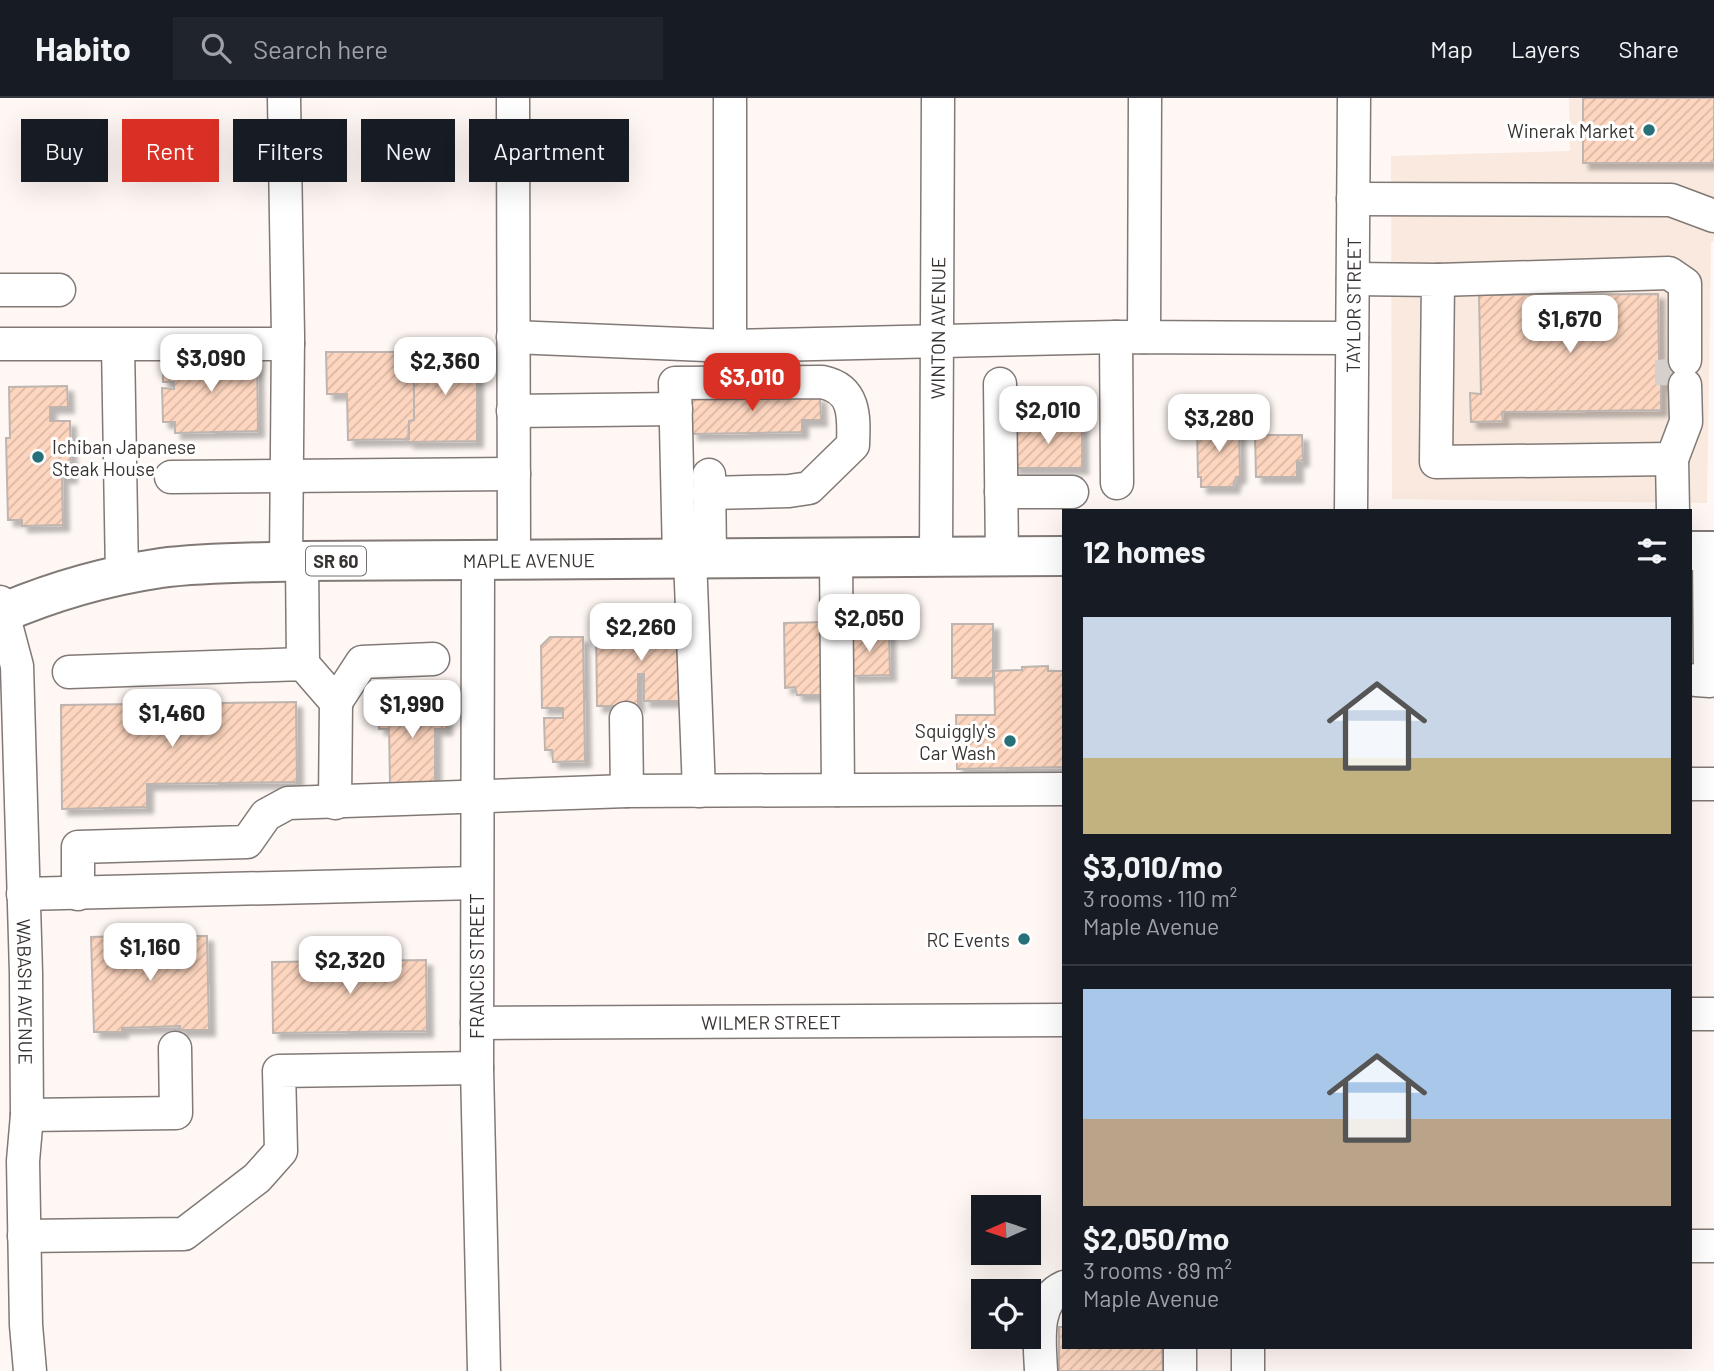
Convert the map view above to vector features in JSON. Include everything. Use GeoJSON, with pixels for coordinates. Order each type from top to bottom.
{"type":"FeatureCollection","features":[{"type":"Feature","properties":{"kind":"main road","name":"MAPLE AVENUE"},"geometry":{"type":"LineString","coordinates":[[1,609],[79,586],[162,568],[294,561],[1062,556]]}},
{"type":"Feature","properties":{"kind":"street"},"geometry":{"type":"LineString","coordinates":[[284,98],[287,475],[294,561],[303,664],[336,702]]}},
{"type":"Feature","properties":{"kind":"street","name":"FRANCIS STREET"},"geometry":{"type":"LineString","coordinates":[[484,1371],[477,1068],[478,795],[496,560],[514,474],[513,98]]}},
{"type":"Feature","properties":{"kind":"street"},"geometry":{"type":"LineString","coordinates":[[730,98],[730,346]]}},
{"type":"Feature","properties":{"kind":"street","name":"WINTON AVENUE"},"geometry":{"type":"LineString","coordinates":[[936,556],[938,98]]}},
{"type":"Feature","properties":{"kind":"street"},"geometry":{"type":"LineString","coordinates":[[1117,483],[1130,337],[1145,98]]}},
{"type":"Feature","properties":{"kind":"street","name":"TAYLOR STREET"},"geometry":{"type":"LineString","coordinates":[[1351,509],[1354,98]]}},
{"type":"Feature","properties":{"kind":"street"},"geometry":{"type":"LineString","coordinates":[[1353,199],[1671,200],[1714,216]]}},
{"type":"Feature","properties":{"kind":"street"},"geometry":{"type":"LineString","coordinates":[[1353,279],[1438,280],[1670,273],[1678,373],[1672,459],[1673,509]]}},
{"type":"Feature","properties":{"kind":"street"},"geometry":{"type":"LineString","coordinates":[[1438,280],[1436,462],[1672,459]]}},
{"type":"Feature","properties":{"kind":"street"},"geometry":{"type":"LineString","coordinates":[[0,290],[58,290]]}},
{"type":"Feature","properties":{"kind":"street"},"geometry":{"type":"LineString","coordinates":[[513,337],[730,346],[1130,337],[1352,338]]}},
{"type":"Feature","properties":{"kind":"street"},"geometry":{"type":"LineString","coordinates":[[0,344],[288,344]]}},
{"type":"Feature","properties":{"kind":"street"},"geometry":{"type":"LineString","coordinates":[[118,345],[122,576]]}},
{"type":"Feature","properties":{"kind":"street"},"geometry":{"type":"LineString","coordinates":[[677,475],[709,484],[789,491],[810,488],[853,445],[854,419],[849,399],[835,385],[822,382],[675,383],[677,475],[693,558],[699,791]]}},
{"type":"Feature","properties":{"kind":"street"},"geometry":{"type":"LineString","coordinates":[[1000,384],[1002,556]]}},
{"type":"Feature","properties":{"kind":"street"},"geometry":{"type":"LineString","coordinates":[[513,411],[676,409]]}},
{"type":"Feature","properties":{"kind":"street"},"geometry":{"type":"LineString","coordinates":[[171,477],[514,474]]}},
{"type":"Feature","properties":{"kind":"street"},"geometry":{"type":"LineString","coordinates":[[709,484],[795,474]]}},
{"type":"Feature","properties":{"kind":"street"},"geometry":{"type":"LineString","coordinates":[[693,558],[709,484]]}},
{"type":"Feature","properties":{"kind":"street"},"geometry":{"type":"LineString","coordinates":[[1001,492],[1072,492]]}},
{"type":"Feature","properties":{"kind":"street"},"geometry":{"type":"LineString","coordinates":[[1696,680],[1710,681],[1704,551]]}},
{"type":"Feature","properties":{"kind":"street"},"geometry":{"type":"LineString","coordinates":[[835,557],[838,790]]}},
{"type":"Feature","properties":{"kind":"street","name":"WABASH AVENUE"},"geometry":{"type":"LineString","coordinates":[[1,609],[17,666],[10,758],[23,894],[13,973],[13,1042],[27,1115],[16,1244],[30,1371]]}},
{"type":"Feature","properties":{"kind":"street"},"geometry":{"type":"LineString","coordinates":[[335,803],[336,702],[362,662],[433,659]]}},
{"type":"Feature","properties":{"kind":"street"},"geometry":{"type":"LineString","coordinates":[[69,672],[303,664]]}},
{"type":"Feature","properties":{"kind":"street"},"geometry":{"type":"LineString","coordinates":[[626,718],[627,791]]}},
{"type":"Feature","properties":{"kind":"street"},"geometry":{"type":"LineString","coordinates":[[1692,784],[1714,784]]}},
{"type":"Feature","properties":{"kind":"street"},"geometry":{"type":"LineString","coordinates":[[247,890],[247,842],[266,815],[288,803],[627,791],[1062,789]]}},
{"type":"Feature","properties":{"kind":"street"},"geometry":{"type":"LineString","coordinates":[[79,894],[78,847],[247,842]]}},
{"type":"Feature","properties":{"kind":"street"},"geometry":{"type":"LineString","coordinates":[[23,894],[476,883]]}},
{"type":"Feature","properties":{"kind":"street"},"geometry":{"type":"LineString","coordinates":[[1692,1014],[1714,1014]]}},
{"type":"Feature","properties":{"kind":"street","name":"WILMER STREET"},"geometry":{"type":"LineString","coordinates":[[477,1023],[1062,1020]]}},
{"type":"Feature","properties":{"kind":"street"},"geometry":{"type":"LineString","coordinates":[[27,1115],[176,1113],[175,1048]]}},
{"type":"Feature","properties":{"kind":"street"},"geometry":{"type":"LineString","coordinates":[[16,1244],[184,1234],[257,1178],[281,1151],[279,1071],[477,1068]]}},
{"type":"Feature","properties":{"kind":"street"},"geometry":{"type":"LineString","coordinates":[[1692,1246],[1714,1246]]}},
{"type":"Feature","properties":{"kind":"street"},"geometry":{"type":"LineString","coordinates":[[1041,1371],[1040,1321],[1046,1303],[1062,1288]]}},
{"type":"Feature","properties":{"kind":"street"},"geometry":{"type":"LineString","coordinates":[[1180,1349],[1180,1371]]}},
{"type":"Feature","properties":{"kind":"street"},"geometry":{"type":"LineString","coordinates":[[1248,1349],[1248,1371]]}},
{"type":"Feature","properties":{"kind":"shaded area"},"geometry":{"type":"Polygon","coordinates":[[[1569,98],[1714,98],[1714,241],[1711,242],[1707,503],[1392,499],[1391,156],[1570,151],[1569,98]]]}},
{"type":"Feature","properties":{"kind":"building","name":"Winerak Market"},"geometry":{"type":"Polygon","coordinates":[[[1583,98],[1714,98],[1714,163],[1583,163],[1583,98]]]}},
{"type":"Feature","properties":{"kind":"building"},"geometry":{"type":"Polygon","coordinates":[[[1658,294],[1659,361],[1685,360],[1685,385],[1661,385],[1661,410],[1502,412],[1503,421],[1471,422],[1470,393],[1481,394],[1479,295],[1658,294]]]}},
{"type":"Feature","properties":{"kind":"building"},"geometry":{"type":"Polygon","coordinates":[[[326,352],[414,352],[414,420],[409,421],[409,439],[348,440],[347,394],[327,394],[326,352]]]}},
{"type":"Feature","properties":{"kind":"building"},"geometry":{"type":"Polygon","coordinates":[[[414,352],[477,352],[477,441],[408,442],[409,421],[414,420],[414,352]]]}},
{"type":"Feature","properties":{"kind":"building"},"geometry":{"type":"Polygon","coordinates":[[[257,355],[258,431],[175,433],[175,422],[163,422],[162,388],[174,389],[174,382],[163,382],[163,357],[257,355]]]}},
{"type":"Feature","properties":{"kind":"building","name":"Ichiban Japanese Steak House"},"geometry":{"type":"Polygon","coordinates":[[[67,386],[68,407],[50,407],[50,421],[70,421],[71,477],[62,477],[63,525],[22,526],[22,520],[8,520],[6,438],[10,438],[9,387],[67,386]]]}},
{"type":"Feature","properties":{"kind":"building"},"geometry":{"type":"Polygon","coordinates":[[[691,393],[820,397],[821,420],[802,420],[802,432],[692,434],[691,393]]]}},
{"type":"Feature","properties":{"kind":"building"},"geometry":{"type":"Polygon","coordinates":[[[1212,419],[1230,419],[1230,426],[1239,425],[1240,477],[1236,477],[1233,487],[1201,487],[1201,477],[1198,477],[1197,426],[1212,426],[1212,419]]]}},
{"type":"Feature","properties":{"kind":"building"},"geometry":{"type":"Polygon","coordinates":[[[1013,424],[1082,424],[1082,468],[1013,468],[1013,424]]]}},
{"type":"Feature","properties":{"kind":"building"},"geometry":{"type":"Polygon","coordinates":[[[1255,435],[1302,435],[1303,460],[1297,461],[1297,477],[1256,477],[1255,435]]]}},
{"type":"Feature","properties":{"kind":"building"},"geometry":{"type":"Polygon","coordinates":[[[685,622],[686,701],[644,701],[644,674],[638,674],[638,706],[597,706],[596,625],[637,624],[637,641],[643,641],[642,623],[685,622]]]}},
{"type":"Feature","properties":{"kind":"building"},"geometry":{"type":"Polygon","coordinates":[[[825,622],[832,695],[797,695],[795,687],[785,688],[784,623],[825,622]]]}},
{"type":"Feature","properties":{"kind":"building"},"geometry":{"type":"Polygon","coordinates":[[[952,624],[993,624],[993,678],[952,678],[952,624]]]}},
{"type":"Feature","properties":{"kind":"building"},"geometry":{"type":"Polygon","coordinates":[[[889,632],[890,675],[850,676],[848,633],[889,632]]]}},
{"type":"Feature","properties":{"kind":"building"},"geometry":{"type":"Polygon","coordinates":[[[550,637],[583,637],[585,761],[553,762],[552,750],[545,750],[544,718],[563,718],[563,708],[542,708],[541,646],[550,637]]]}},
{"type":"Feature","properties":{"kind":"building","name":"Squiggly's Car Wash"},"geometry":{"type":"Polygon","coordinates":[[[1048,666],[1048,671],[1062,671],[1062,767],[957,769],[956,715],[995,715],[994,671],[1022,670],[1022,667],[1048,666]]]}},
{"type":"Feature","properties":{"kind":"building"},"geometry":{"type":"Polygon","coordinates":[[[296,702],[297,782],[147,784],[147,807],[62,809],[61,705],[296,702]]]}},
{"type":"Feature","properties":{"kind":"building"},"geometry":{"type":"Polygon","coordinates":[[[446,703],[446,729],[435,729],[435,784],[390,784],[389,729],[379,729],[379,704],[446,703]]]}},
{"type":"Feature","properties":{"kind":"building"},"geometry":{"type":"Polygon","coordinates":[[[138,935],[162,935],[162,944],[179,944],[179,936],[207,936],[209,1030],[180,1030],[180,1026],[94,1032],[91,937],[123,936],[123,944],[138,944],[138,935]]]}},
{"type":"Feature","properties":{"kind":"building"},"geometry":{"type":"Polygon","coordinates":[[[426,960],[427,1031],[273,1033],[272,962],[426,960]]]}},
{"type":"Feature","properties":{"kind":"building"},"geometry":{"type":"Polygon","coordinates":[[[1059,1327],[1062,1327],[1062,1349],[1162,1349],[1163,1371],[1059,1371],[1059,1327]]]}},
{"type":"Feature","properties":{"kind":"tunnel"},"geometry":{"type":"LineString","coordinates":[[1671,360],[1671,385]]}},
{"type":"Feature","properties":{"kind":"place","name":"Winerak Market"},"geometry":{"type":"Point","coordinates":[1649,130]}},
{"type":"Feature","properties":{"kind":"place","name":"Ichiban Japanese Steak House"},"geometry":{"type":"Point","coordinates":[38,457]}},
{"type":"Feature","properties":{"kind":"place","name":"Squiggly's Car Wash"},"geometry":{"type":"Point","coordinates":[1010,741]}},
{"type":"Feature","properties":{"kind":"place","name":"RC Events"},"geometry":{"type":"Point","coordinates":[1024,939]}}]}
